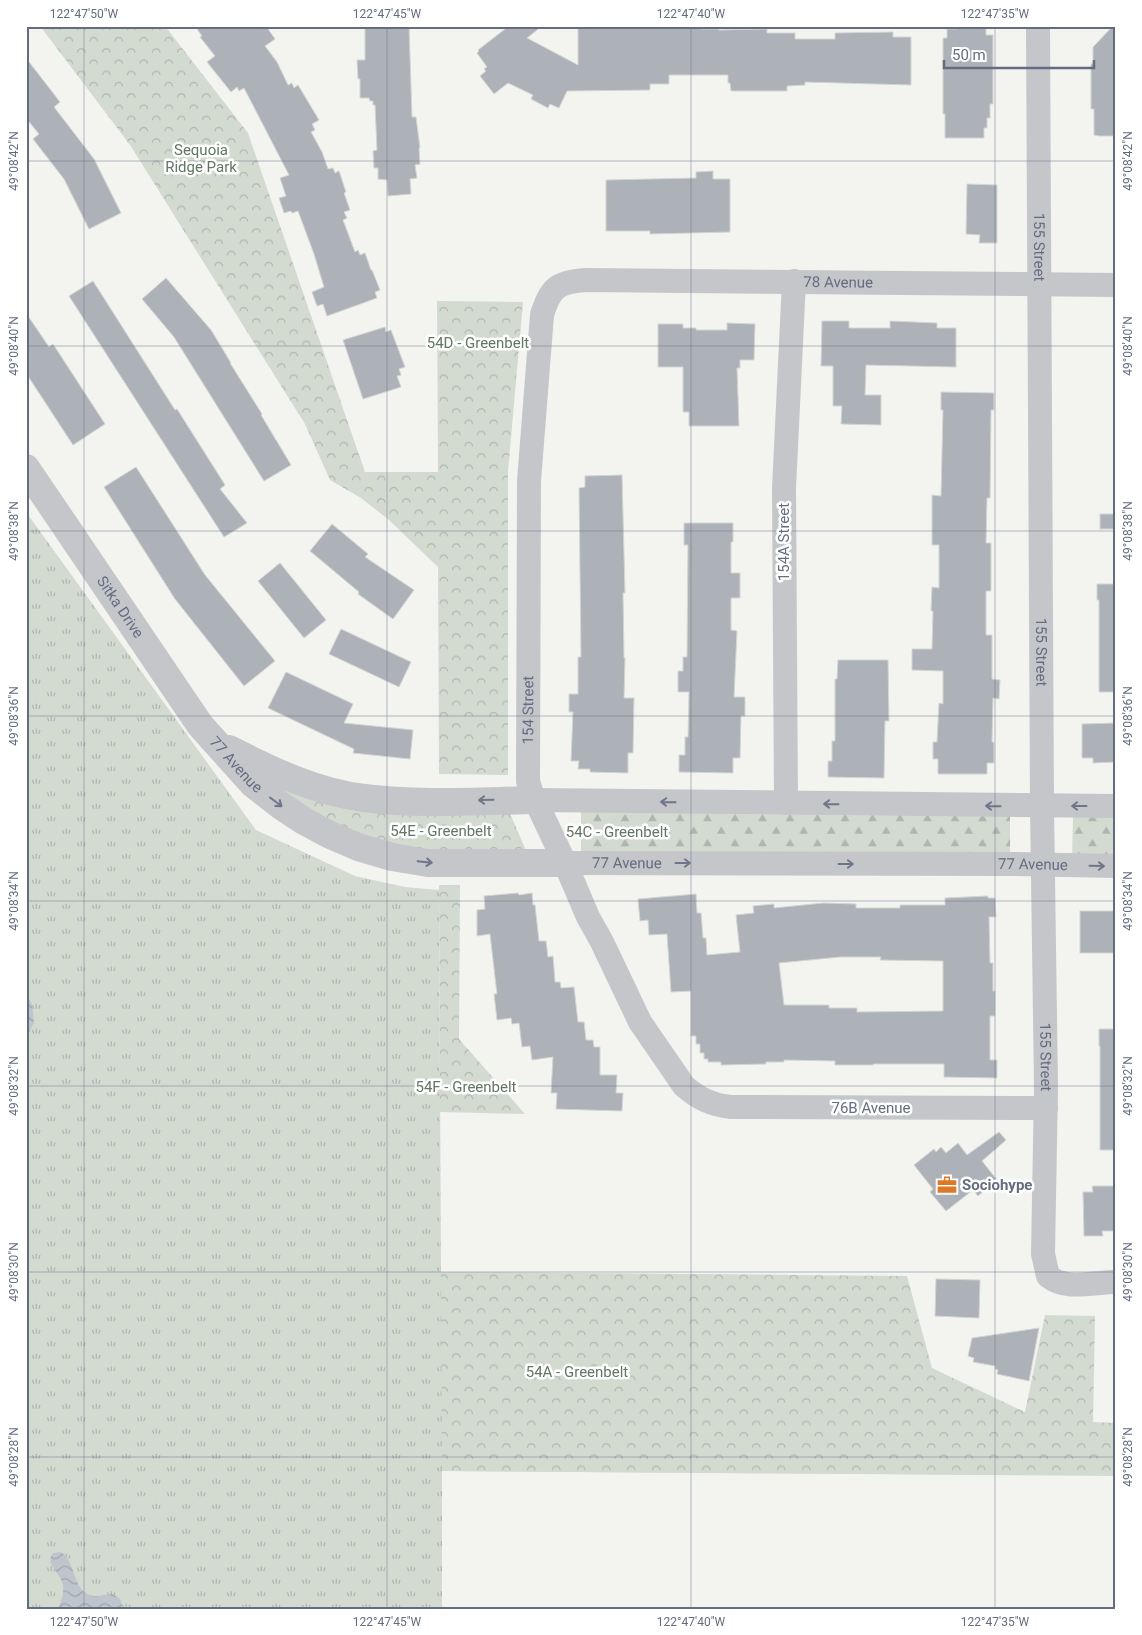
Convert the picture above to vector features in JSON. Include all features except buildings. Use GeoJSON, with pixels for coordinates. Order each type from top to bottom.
{"type":"FeatureCollection","features":[{"type":"Feature","properties":{"kind":"street","name":"155 Street"},"geometry":{"type":"LineString","coordinates":[[1038,26],[1042,806],[1046,1108],[1043,1254],[1048,1276],[1058,1283],[1116,1282]]}},
{"type":"Feature","properties":{"kind":"street","name":"78 Avenue"},"geometry":{"type":"LineString","coordinates":[[562,284],[586,280],[1116,285]]}},
{"type":"Feature","properties":{"kind":"street","name":"154A Street"},"geometry":{"type":"LineString","coordinates":[[786,803],[784,488],[794,281]]}},
{"type":"Feature","properties":{"kind":"street","name":"154 Street"},"geometry":{"type":"LineString","coordinates":[[562,284],[554,288],[550,293],[542,315],[530,460],[528,781],[588,917],[642,1027],[684,1086],[699,1097]]}},
{"type":"Feature","properties":{"kind":"street","name":"Sitka Drive"},"geometry":{"type":"LineString","coordinates":[[26,468],[200,725],[216,743]]}},
{"type":"Feature","properties":{"kind":"street","name":"77 Avenue"},"geometry":{"type":"LineString","coordinates":[[216,743],[264,767],[300,782],[363,798],[398,801],[535,800],[1116,806]]}},
{"type":"Feature","properties":{"kind":"street","name":"77 Avenue"},"geometry":{"type":"LineString","coordinates":[[216,743],[253,784],[304,821],[330,835],[358,846],[392,857],[428,862],[1116,866]]}},
{"type":"Feature","properties":{"kind":"street","name":"76B Avenue"},"geometry":{"type":"LineString","coordinates":[[699,1097],[715,1105],[731,1108],[1046,1108]]}},
{"type":"Feature","properties":{"kind":"green space"},"geometry":{"type":"Polygon","coordinates":[[[40,26],[165,26],[248,133],[365,472],[438,472],[437,301],[523,302],[508,472],[508,775],[439,774],[438,567],[389,520],[361,498],[330,480],[305,424],[130,145],[40,26]]]}},
{"type":"Feature","properties":{"kind":"green space"},"geometry":{"type":"Polygon","coordinates":[[[26,512],[256,830],[355,876],[405,887],[439,890],[441,1272],[802,1275],[1016,1475],[442,1471],[442,1609],[26,1609],[26,512]]]}},
{"type":"Feature","properties":{"kind":"green space","name":"54E - Greenbelt"},"geometry":{"type":"Polygon","coordinates":[[[256,775],[508,809],[528,855],[427,854],[359,839],[256,775]]]}},
{"type":"Feature","properties":{"kind":"green space","name":"54C - Greenbelt"},"geometry":{"type":"Polygon","coordinates":[[[581,811],[1010,813],[1010,856],[581,854],[581,811]]]}},
{"type":"Feature","properties":{"kind":"green space"},"geometry":{"type":"Polygon","coordinates":[[[1073,816],[1116,816],[1116,859],[1072,859],[1073,816]]]}},
{"type":"Feature","properties":{"kind":"green space","name":"54F - Greenbelt"},"geometry":{"type":"Polygon","coordinates":[[[439,885],[460,885],[459,1039],[525,1114],[440,1112],[439,885]]]}},
{"type":"Feature","properties":{"kind":"green space","name":"54A - Greenbelt"},"geometry":{"type":"Polygon","coordinates":[[[441,1272],[907,1276],[932,1368],[1025,1412],[1045,1315],[1095,1316],[1093,1422],[1116,1423],[1116,1476],[442,1471],[441,1272]]]}},
{"type":"Feature","properties":{"kind":"water"},"geometry":{"type":"Polygon","coordinates":[[[26,994],[32,1004],[34,1023],[26,1038],[26,994]]]}},
{"type":"Feature","properties":{"kind":"water"},"geometry":{"type":"Polygon","coordinates":[[[61,1552],[70,1563],[81,1589],[93,1596],[113,1594],[120,1599],[121,1609],[58,1609],[63,1585],[50,1561],[53,1553],[61,1552]]]}},
{"type":"Feature","properties":{"kind":"place","name":"Sociohype"},"geometry":{"type":"Point","coordinates":[947,1185]}},
{"type":"Feature","properties":{"kind":"park label","name":"Sequoia Ridge Park"},"geometry":{"type":"Point","coordinates":[201,158]}},
{"type":"Feature","properties":{"kind":"park label","name":"54D - Greenbelt"},"geometry":{"type":"Point","coordinates":[478,343]}}]}
